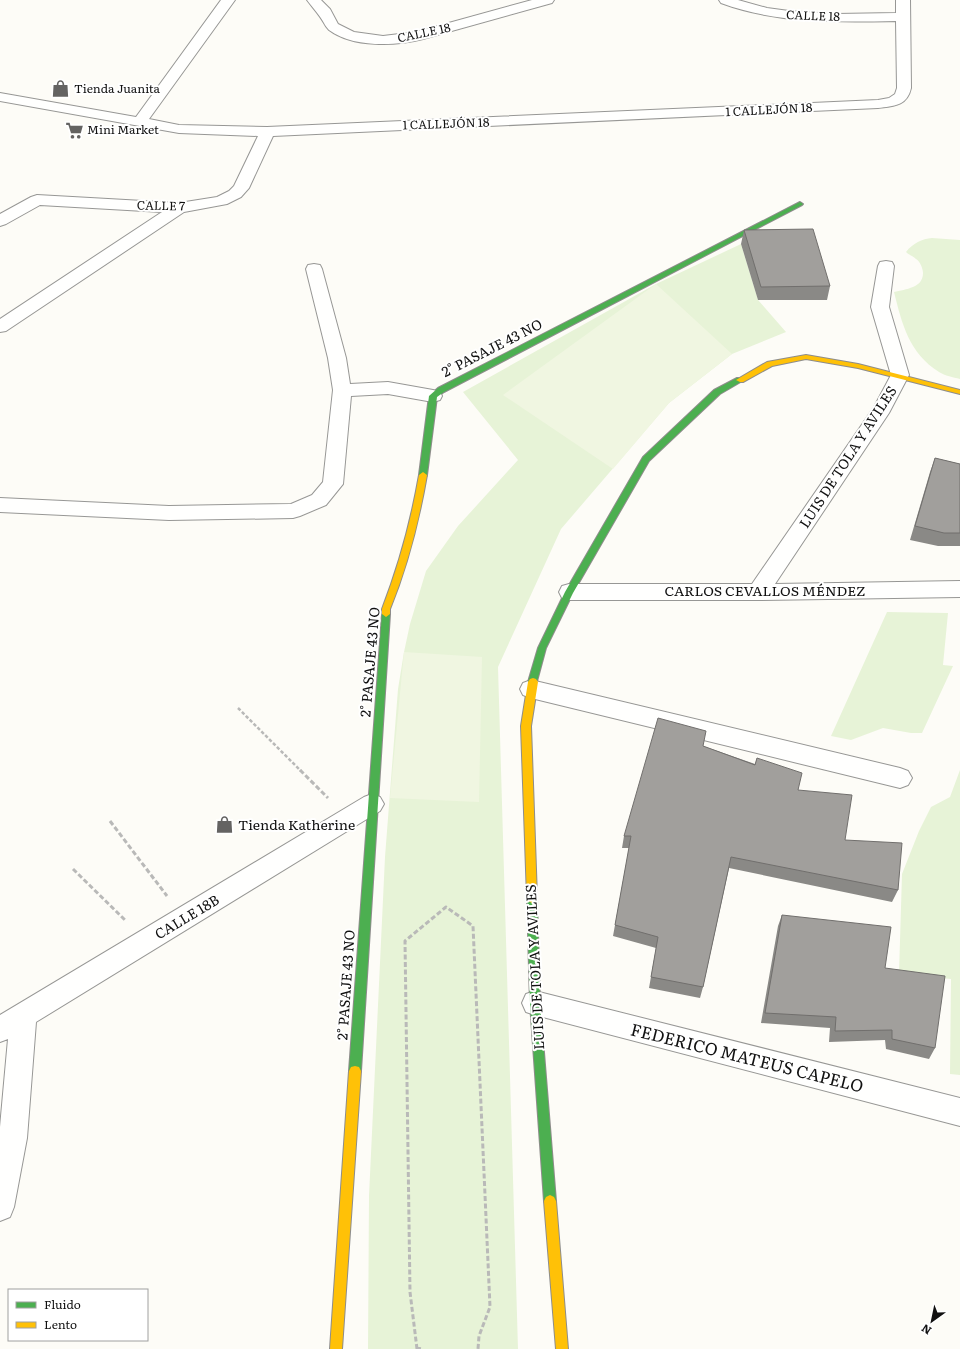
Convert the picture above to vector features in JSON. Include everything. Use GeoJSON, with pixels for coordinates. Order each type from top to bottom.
{"type":"FeatureCollection","features":[{"type":"Feature","properties":{"kind":"street"},"geometry":{"type":"LineString","coordinates":[[140,122],[228,0]]}},
{"type":"Feature","properties":{"kind":"street","name":"CALLE 18"},"geometry":{"type":"LineString","coordinates":[[314,0],[325,12],[333,27],[350,35],[368,39],[383,40],[403,39],[418,36],[547,0]]}},
{"type":"Feature","properties":{"kind":"street","name":"CALLE 18"},"geometry":{"type":"LineString","coordinates":[[726,0],[742,8],[770,14],[797,16],[903,17]]}},
{"type":"Feature","properties":{"kind":"street"},"geometry":{"type":"LineString","coordinates":[[903,0],[903,17]]}},
{"type":"Feature","properties":{"kind":"street","name":"1 CALLEJÓN 18"},"geometry":{"type":"LineString","coordinates":[[0,97],[179,129],[267,132],[862,105],[893,102],[902,96],[904,88],[903,17]]}},
{"type":"Feature","properties":{"kind":"street","name":"CALLE 7"},"geometry":{"type":"LineString","coordinates":[[0,221],[38,200],[179,208],[221,201],[235,194],[241,188],[267,132]]}},
{"type":"Feature","properties":{"kind":"street","name":"2° PASAJE 43 NO"},"geometry":{"type":"LineString","coordinates":[[336,1349],[386,609],[400,576],[419,502],[433,396],[441,390],[800,204]]}},
{"type":"Feature","properties":{"kind":"street"},"geometry":{"type":"LineString","coordinates":[[0,327],[179,208]]}},
{"type":"Feature","properties":{"kind":"street","name":"LUIS DE TOLA Y AVILES"},"geometry":{"type":"LineString","coordinates":[[758,592],[882,409],[900,376],[880,307],[886,266]]}},
{"type":"Feature","properties":{"kind":"street"},"geometry":{"type":"LineString","coordinates":[[0,505],[169,513],[293,511],[319,500],[333,484],[342,390],[337,358],[314,269]]}},
{"type":"Feature","properties":{"kind":"street","name":"LUIS DE TOLA Y AVILES"},"geometry":{"type":"LineString","coordinates":[[562,1349],[535,1003],[526,726],[531,689],[542,648],[569,592],[646,459],[717,392],[770,364],[806,358],[858,366],[960,392]]}},
{"type":"Feature","properties":{"kind":"street"},"geometry":{"type":"LineString","coordinates":[[342,390],[388,388],[433,396]]}},
{"type":"Feature","properties":{"kind":"street","name":"CARLOS CEVALLOS MÉNDEZ"},"geometry":{"type":"LineString","coordinates":[[569,592],[758,592],[960,589]]}},
{"type":"Feature","properties":{"kind":"street"},"geometry":{"type":"LineString","coordinates":[[531,689],[900,778]]}},
{"type":"Feature","properties":{"kind":"street","name":"CALLE 18B"},"geometry":{"type":"LineString","coordinates":[[0,1029],[185,919],[372,804]]}},
{"type":"Feature","properties":{"kind":"street","name":"FEDERICO MATEUS CAPELO"},"geometry":{"type":"LineString","coordinates":[[535,1003],[960,1112]]}},
{"type":"Feature","properties":{"kind":"street"},"geometry":{"type":"LineString","coordinates":[[0,1207],[13,1138],[23,1016]]}},
{"type":"Feature","properties":{"kind":"path"},"geometry":{"type":"LineString","coordinates":[[238,708],[349,818]]}},
{"type":"Feature","properties":{"kind":"path"},"geometry":{"type":"LineString","coordinates":[[110,822],[185,919]]}},
{"type":"Feature","properties":{"kind":"path"},"geometry":{"type":"LineString","coordinates":[[73,869],[146,942]]}},
{"type":"Feature","properties":{"kind":"path"},"geometry":{"type":"LineString","coordinates":[[423,1349],[416,1348],[410,1292],[406,941],[446,908],[473,926],[490,1306],[479,1336],[478,1349]]}},
{"type":"Feature","properties":{"kind":"green space"},"geometry":{"type":"Polygon","coordinates":[[[932,238],[960,240],[960,379],[941,373],[920,356],[908,337],[894,292],[908,289],[920,282],[923,273],[921,265],[906,252],[918,242],[932,238]]]}},
{"type":"Feature","properties":{"kind":"green space"},"geometry":{"type":"Polygon","coordinates":[[[741,244],[758,300],[786,332],[732,354],[669,403],[561,529],[498,667],[518,1349],[368,1349],[369,1196],[385,857],[398,689],[404,652],[410,624],[426,571],[458,526],[518,460],[463,392],[656,284],[741,244]]]}},
{"type":"Feature","properties":{"kind":"green space"},"geometry":{"type":"Polygon","coordinates":[[[656,284],[732,354],[669,403],[613,469],[503,395],[656,284]]]}},
{"type":"Feature","properties":{"kind":"green space"},"geometry":{"type":"Polygon","coordinates":[[[887,612],[948,613],[943,665],[953,666],[922,733],[911,733],[883,728],[851,740],[831,736],[887,612]]]}},
{"type":"Feature","properties":{"kind":"green space"},"geometry":{"type":"Polygon","coordinates":[[[404,652],[482,657],[479,802],[390,798],[404,652]]]}},
{"type":"Feature","properties":{"kind":"green space"},"geometry":{"type":"Polygon","coordinates":[[[960,770],[960,1075],[950,1074],[951,979],[899,974],[902,874],[919,831],[931,807],[950,797],[960,770]]]}},
{"type":"Feature","properties":{"kind":"building"},"geometry":{"type":"Polygon","coordinates":[[[813,229],[830,286],[761,287],[744,230],[813,229]]]}},
{"type":"Feature","properties":{"kind":"building"},"geometry":{"type":"Polygon","coordinates":[[[935,458],[960,464],[960,533],[944,533],[915,526],[935,458]]]}},
{"type":"Feature","properties":{"kind":"building"},"geometry":{"type":"Polygon","coordinates":[[[658,718],[706,731],[703,746],[755,765],[757,758],[802,773],[798,790],[852,795],[845,840],[902,843],[898,890],[731,857],[703,987],[651,977],[658,937],[615,925],[631,836],[624,836],[658,718]]]}},
{"type":"Feature","properties":{"kind":"building"},"geometry":{"type":"Polygon","coordinates":[[[782,915],[891,927],[885,968],[945,976],[935,1048],[892,1039],[892,1030],[835,1031],[836,1017],[765,1013],[782,915]]]}},
{"type":"Feature","properties":{"kind":"traffic: fast"},"geometry":{"type":"LineString","coordinates":[[423,475],[433,396],[441,390],[800,204]]}},
{"type":"Feature","properties":{"kind":"traffic: fast"},"geometry":{"type":"LineString","coordinates":[[533,682],[542,648],[569,592],[646,459],[717,392],[740,380]]}},
{"type":"Feature","properties":{"kind":"traffic: fast"},"geometry":{"type":"LineString","coordinates":[[355,1071],[386,614]]}},
{"type":"Feature","properties":{"kind":"traffic: fast"},"geometry":{"type":"LineString","coordinates":[[532,898],[535,1003],[550,1201]]}},
{"type":"Feature","properties":{"kind":"traffic: slow"},"geometry":{"type":"LineString","coordinates":[[740,380],[770,364],[806,357],[858,366],[960,392]]}},
{"type":"Feature","properties":{"kind":"traffic: slow"},"geometry":{"type":"LineString","coordinates":[[386,614],[386,609],[409,543],[423,475]]}},
{"type":"Feature","properties":{"kind":"traffic: slow"},"geometry":{"type":"LineString","coordinates":[[532,898],[526,726],[533,682]]}},
{"type":"Feature","properties":{"kind":"traffic: slow"},"geometry":{"type":"LineString","coordinates":[[336,1349],[355,1071]]}},
{"type":"Feature","properties":{"kind":"traffic: slow"},"geometry":{"type":"LineString","coordinates":[[550,1201],[562,1349]]}},
{"type":"Feature","properties":{"kind":"place","name":"Tienda Juanita"},"geometry":{"type":"Point","coordinates":[61,89]}},
{"type":"Feature","properties":{"kind":"place","name":"Mini Market"},"geometry":{"type":"Point","coordinates":[74,130]}},
{"type":"Feature","properties":{"kind":"place","name":"Tienda Katherine"},"geometry":{"type":"Point","coordinates":[225,825]}}]}
